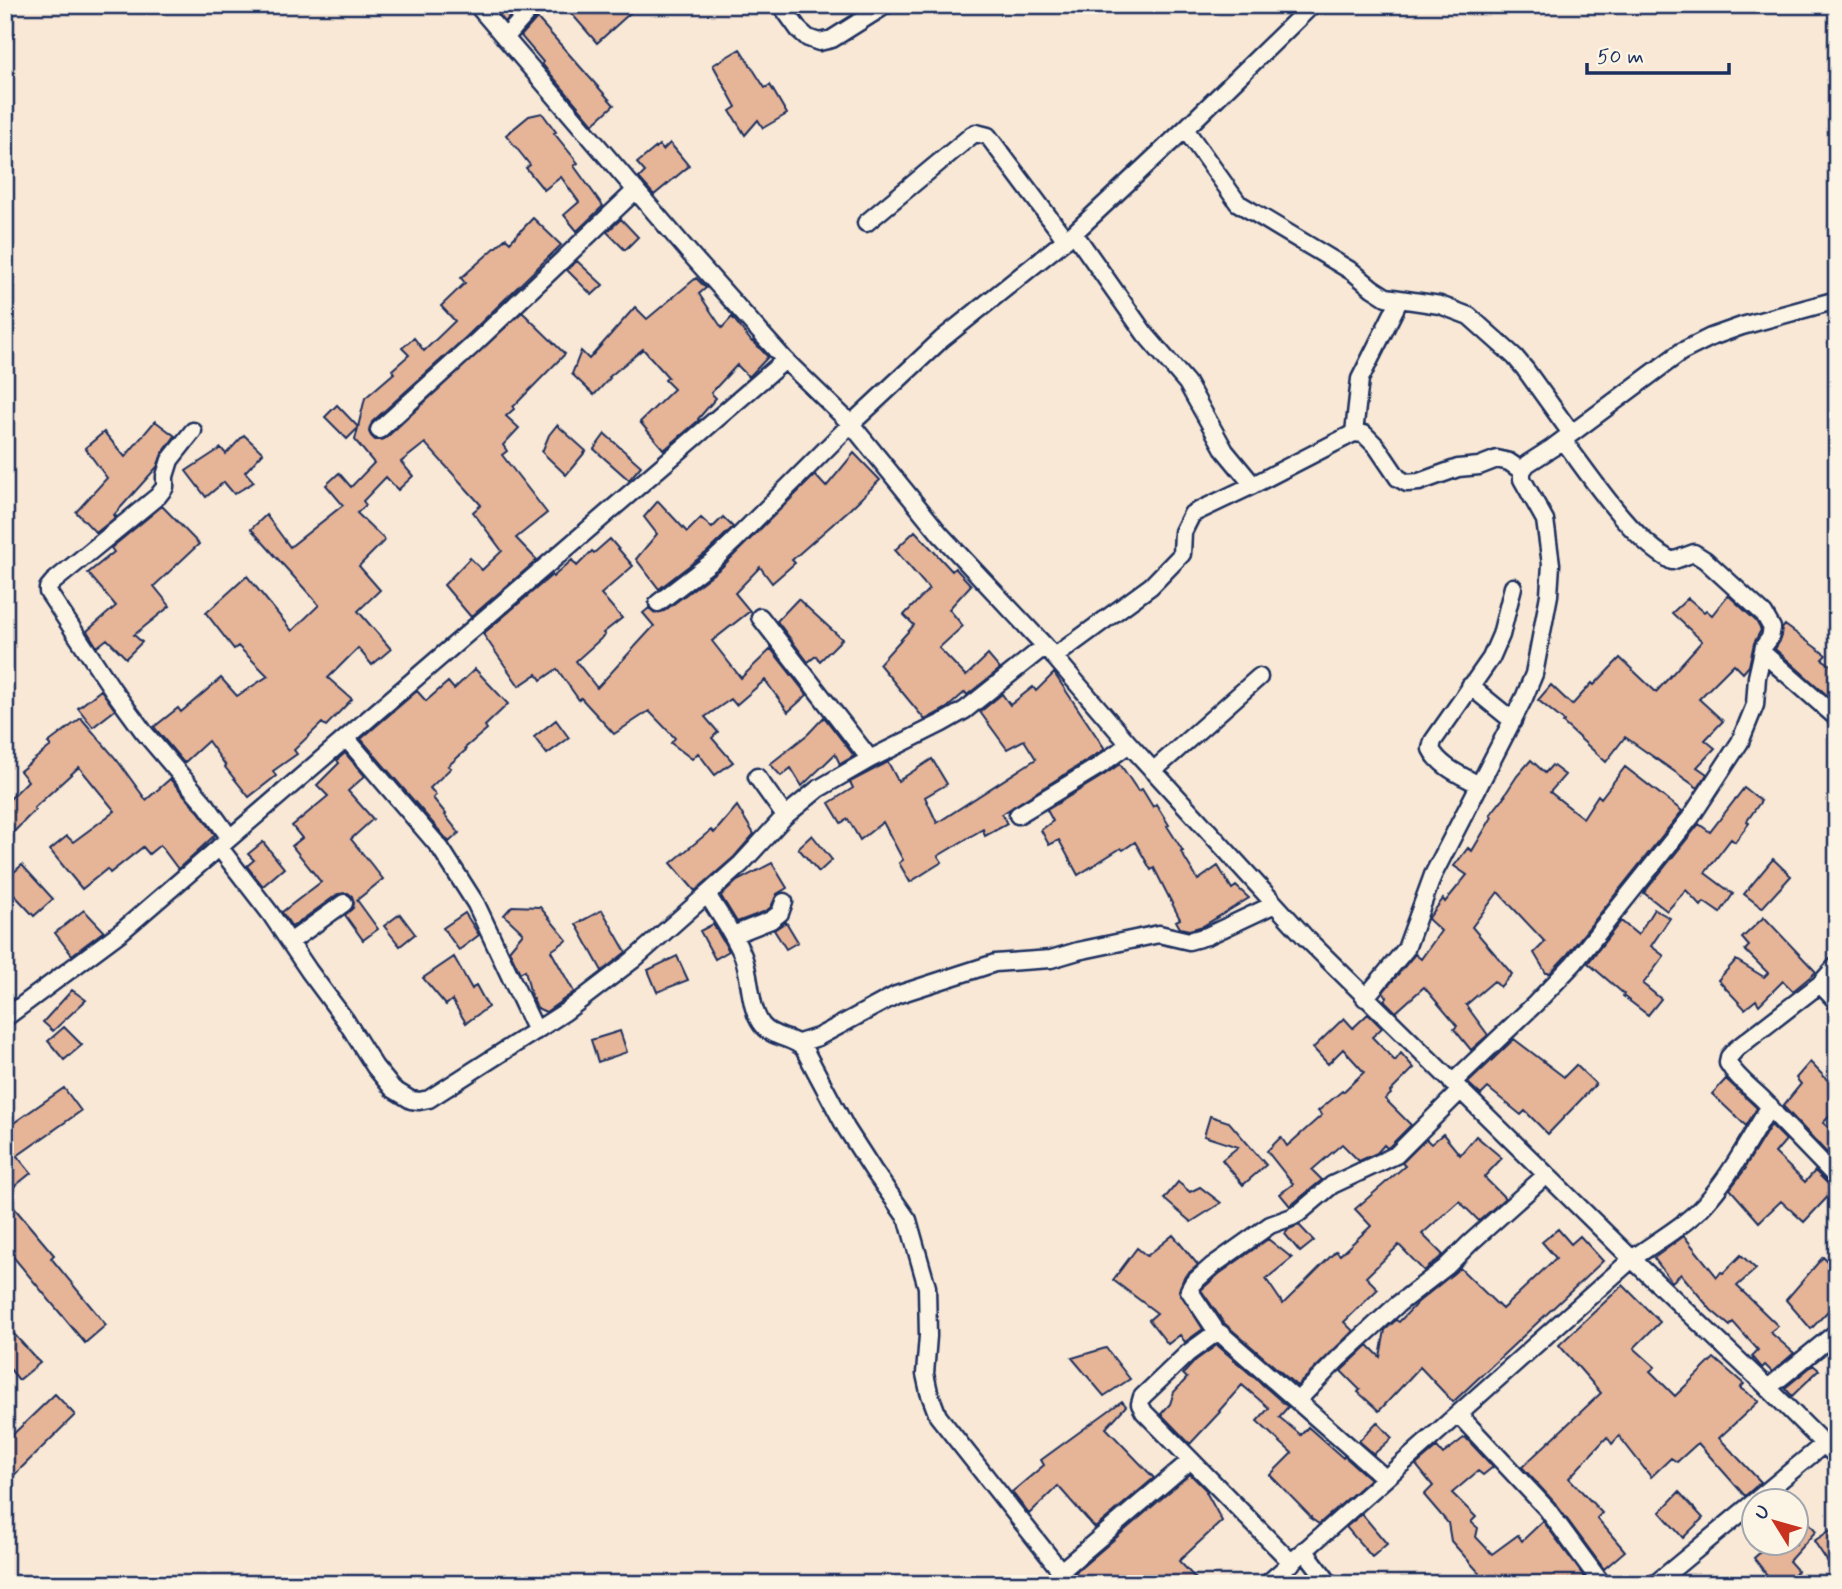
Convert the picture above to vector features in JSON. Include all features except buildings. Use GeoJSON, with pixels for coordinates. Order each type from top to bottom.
{"type":"FeatureCollection","features":[{"type":"Feature","properties":{"kind":"street"},"geometry":{"type":"LineString","coordinates":[[477,5],[693,257],[785,360],[851,424],[940,534],[1050,652],[1153,771],[1275,904],[1365,998],[1837,1457]]}},
{"type":"Feature","properties":{"kind":"street"},"geometry":{"type":"LineString","coordinates":[[505,38],[534,5]]}},
{"type":"Feature","properties":{"kind":"street"},"geometry":{"type":"LineString","coordinates":[[781,5],[799,30],[808,38],[819,42],[832,39],[886,5]]}},
{"type":"Feature","properties":{"kind":"street"},"geometry":{"type":"LineString","coordinates":[[658,603],[714,560],[851,424],[943,339],[1070,237],[1312,5]]}},
{"type":"Feature","properties":{"kind":"street"},"geometry":{"type":"LineString","coordinates":[[1185,129],[1238,203],[1353,272],[1386,297],[1440,305],[1469,316],[1525,369],[1567,437],[1622,516],[1648,545],[1672,561],[1694,554],[1706,560],[1764,614],[1772,628],[1770,638],[1764,646],[1757,677],[1755,705],[1740,742],[1691,817],[1574,962],[1395,1155],[1332,1185],[1299,1213],[1270,1225],[1212,1266],[1189,1290],[1217,1332],[1385,1478]]}},
{"type":"Feature","properties":{"kind":"street"},"geometry":{"type":"LineString","coordinates":[[866,223],[976,133],[988,136],[1187,383],[1225,451],[1252,485]]}},
{"type":"Feature","properties":{"kind":"street"},"geometry":{"type":"LineString","coordinates":[[379,430],[474,345],[636,190]]}},
{"type":"Feature","properties":{"kind":"street"},"geometry":{"type":"LineString","coordinates":[[1354,433],[1360,379],[1400,299]]}},
{"type":"Feature","properties":{"kind":"street"},"geometry":{"type":"LineString","coordinates":[[1365,998],[1406,948],[1433,874],[1513,721],[1534,674],[1549,595],[1551,564],[1545,520],[1522,479],[1522,471],[1527,464],[1681,352],[1742,326],[1837,300]]}},
{"type":"Feature","properties":{"kind":"street"},"geometry":{"type":"LineString","coordinates":[[5,1018],[122,931],[785,360]]}},
{"type":"Feature","properties":{"kind":"street"},"geometry":{"type":"LineString","coordinates":[[193,431],[170,460],[165,486],[158,496],[52,582],[48,592],[143,731],[207,806],[225,843],[375,1067],[393,1089],[411,1100],[419,1101],[429,1099],[565,1012],[633,960],[741,864],[785,816],[818,789],[965,710],[1151,586],[1182,555],[1183,532],[1192,514],[1354,433],[1364,434],[1377,447],[1398,478],[1407,483],[1419,482],[1458,468],[1479,466],[1497,459],[1509,462],[1522,471]]}},
{"type":"Feature","properties":{"kind":"street"},"geometry":{"type":"LineString","coordinates":[[1479,785],[1448,767],[1434,756],[1431,750],[1433,741],[1491,658],[1501,635],[1513,587]]}},
{"type":"Feature","properties":{"kind":"street"},"geometry":{"type":"LineString","coordinates":[[760,617],[870,759]]}},
{"type":"Feature","properties":{"kind":"street"},"geometry":{"type":"LineString","coordinates":[[1763,653],[1835,712]]}},
{"type":"Feature","properties":{"kind":"street"},"geometry":{"type":"LineString","coordinates":[[1153,771],[1259,677]]}},
{"type":"Feature","properties":{"kind":"street"},"geometry":{"type":"LineString","coordinates":[[1470,686],[1513,721]]}},
{"type":"Feature","properties":{"kind":"street"},"geometry":{"type":"LineString","coordinates":[[346,738],[442,849],[476,904],[536,1031]]}},
{"type":"Feature","properties":{"kind":"street"},"geometry":{"type":"LineString","coordinates":[[1018,815],[1099,766],[1129,744]]}},
{"type":"Feature","properties":{"kind":"street"},"geometry":{"type":"LineString","coordinates":[[757,777],[785,816]]}},
{"type":"Feature","properties":{"kind":"street"},"geometry":{"type":"LineString","coordinates":[[707,894],[733,935],[743,957],[756,1014],[763,1026],[776,1036],[799,1043],[804,1049],[846,1128],[908,1220],[927,1287],[929,1336],[925,1374],[938,1416],[1066,1577],[1191,1461]]}},
{"type":"Feature","properties":{"kind":"street"},"geometry":{"type":"LineString","coordinates":[[733,935],[771,920],[780,913],[784,902]]}},
{"type":"Feature","properties":{"kind":"street"},"geometry":{"type":"LineString","coordinates":[[290,942],[344,903]]}},
{"type":"Feature","properties":{"kind":"street"},"geometry":{"type":"LineString","coordinates":[[799,1043],[818,1037],[896,995],[995,963],[1051,959],[1159,934],[1189,941],[1207,936],[1275,904]]}},
{"type":"Feature","properties":{"kind":"street"},"geometry":{"type":"LineString","coordinates":[[1837,965],[1820,984],[1736,1049],[1729,1057],[1728,1063],[1837,1178]]}},
{"type":"Feature","properties":{"kind":"street"},"geometry":{"type":"LineString","coordinates":[[1820,984],[1837,1002]]}},
{"type":"Feature","properties":{"kind":"street"},"geometry":{"type":"LineString","coordinates":[[1266,1584],[1632,1259],[1692,1216],[1710,1199],[1770,1105]]}},
{"type":"Feature","properties":{"kind":"street"},"geometry":{"type":"LineString","coordinates":[[1298,1400],[1398,1304],[1447,1267],[1469,1243],[1546,1175]]}},
{"type":"Feature","properties":{"kind":"street"},"geometry":{"type":"LineString","coordinates":[[1217,1332],[1188,1353],[1142,1397],[1140,1404],[1144,1412],[1292,1563]]}},
{"type":"Feature","properties":{"kind":"street"},"geometry":{"type":"LineString","coordinates":[[1768,1388],[1837,1332]]}},
{"type":"Feature","properties":{"kind":"street"},"geometry":{"type":"LineString","coordinates":[[1458,1413],[1547,1509],[1602,1584]]}},
{"type":"Feature","properties":{"kind":"street"},"geometry":{"type":"LineString","coordinates":[[1655,1584],[1824,1444]]}},
{"type":"Feature","properties":{"kind":"street"},"geometry":{"type":"LineString","coordinates":[[1304,1550],[1330,1584]]}}]}
